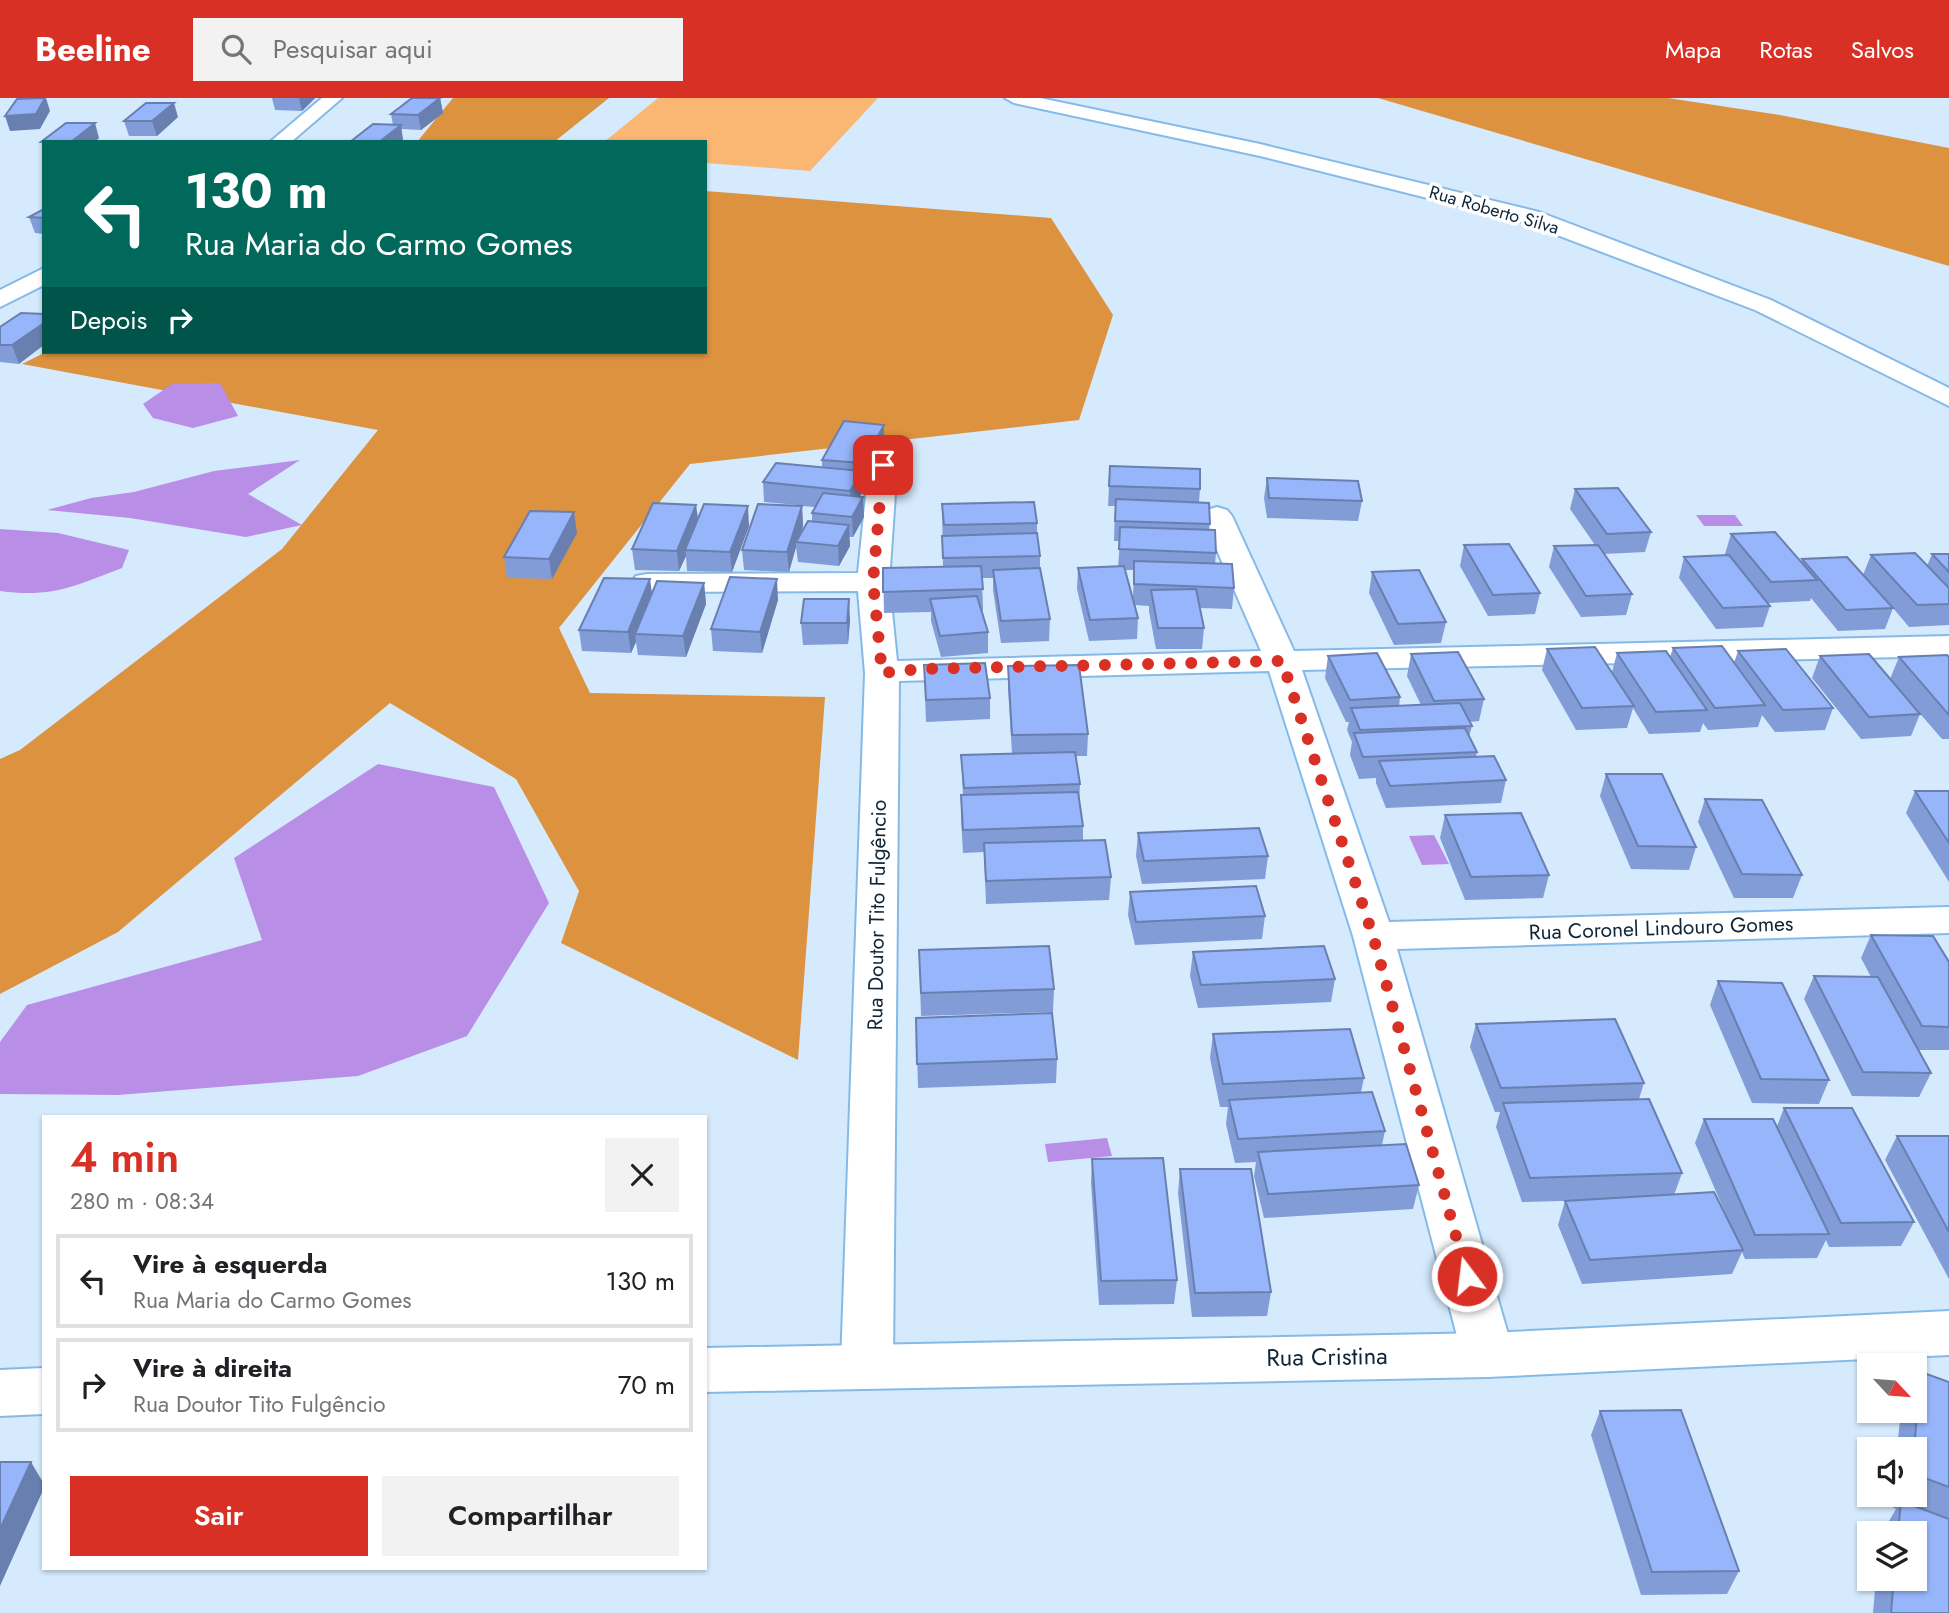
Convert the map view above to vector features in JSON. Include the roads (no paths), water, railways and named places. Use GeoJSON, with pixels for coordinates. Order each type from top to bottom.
{"type":"FeatureCollection","features":[{"type":"Feature","properties":{"kind":"street"},"geometry":{"type":"LineString","coordinates":[[281,140],[333,98]]}},
{"type":"Feature","properties":{"kind":"street","name":"Rua Roberto Silva"},"geometry":{"type":"LineString","coordinates":[[1014,98],[1260,150],[1531,216],[1763,304],[1949,398]]}},
{"type":"Feature","properties":{"kind":"street"},"geometry":{"type":"LineString","coordinates":[[0,300],[42,276]]}},
{"type":"Feature","properties":{"kind":"street","name":"Rua Doutor Tito Fulgêncio"},"geometry":{"type":"LineString","coordinates":[[867,1365],[882,673],[873,582],[883,465]]}},
{"type":"Feature","properties":{"kind":"street"},"geometry":{"type":"LineString","coordinates":[[1217,516],[1282,661],[1373,936],[1488,1354]]}},
{"type":"Feature","properties":{"kind":"street"},"geometry":{"type":"LineString","coordinates":[[647,583],[873,582]]}},
{"type":"Feature","properties":{"kind":"street"},"geometry":{"type":"LineString","coordinates":[[882,673],[921,669],[1949,646]]}},
{"type":"Feature","properties":{"kind":"street","name":"Rua Coronel Lindouro Gomes"},"geometry":{"type":"LineString","coordinates":[[1373,936],[1949,920]]}},
{"type":"Feature","properties":{"kind":"street","name":"Rua Cristina"},"geometry":{"type":"LineString","coordinates":[[707,1370],[1488,1354],[1949,1333]]}},
{"type":"Feature","properties":{"kind":"street"},"geometry":{"type":"LineString","coordinates":[[0,1392],[42,1391]]}}]}
